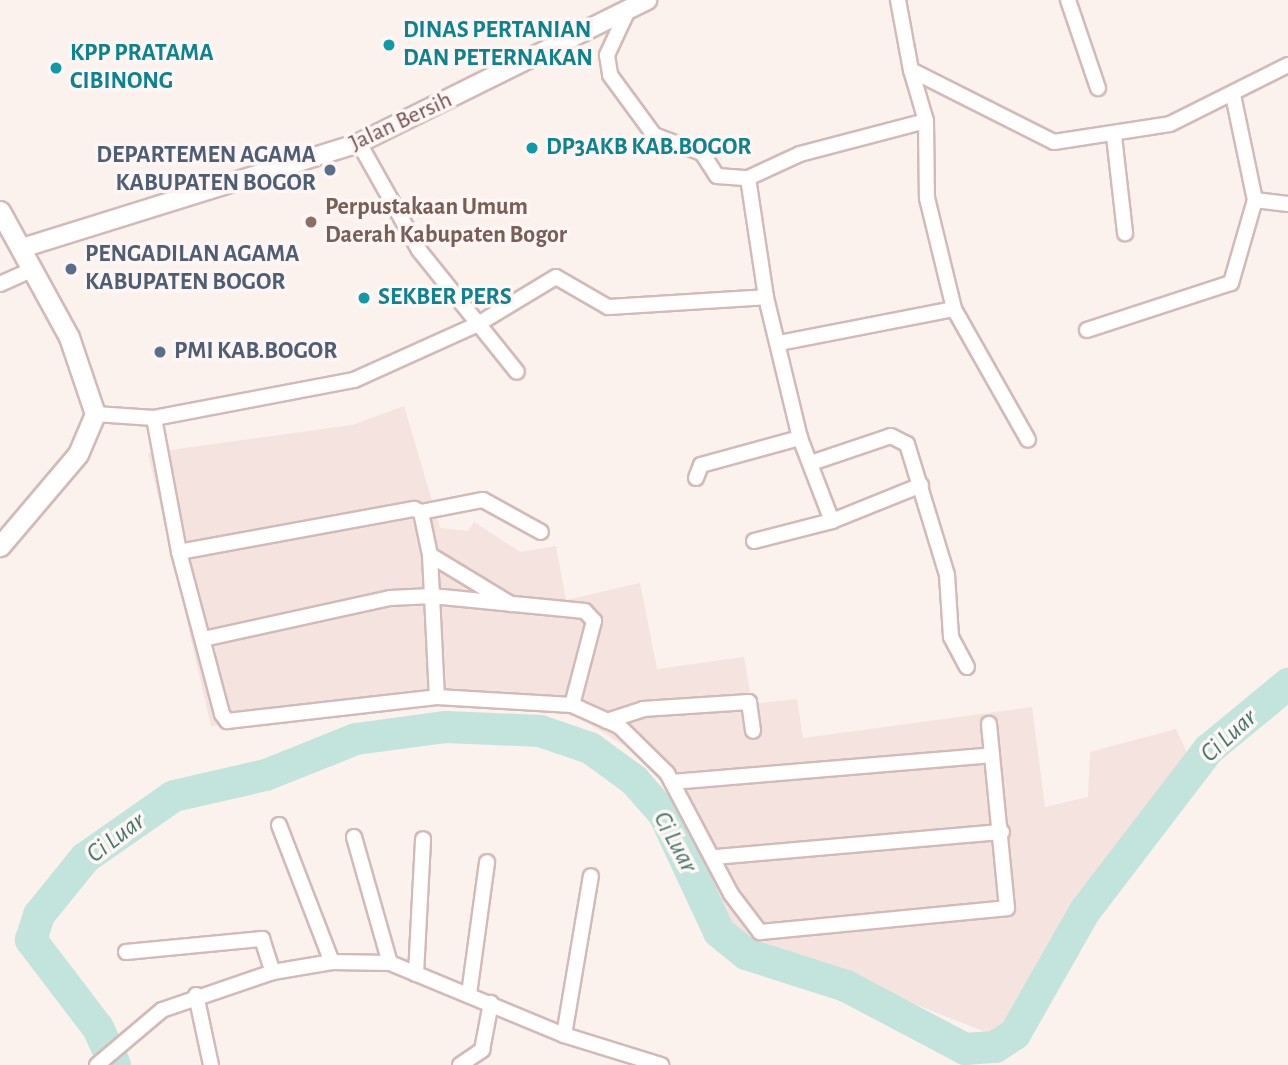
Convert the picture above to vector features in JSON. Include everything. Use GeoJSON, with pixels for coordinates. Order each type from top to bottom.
{"type":"FeatureCollection","features":[{"type":"Feature","properties":{"kind":"main road"},"geometry":{"type":"LineString","coordinates":[[0,211],[34,268],[79,360],[95,414],[78,454],[0,545]]}},
{"type":"Feature","properties":{"kind":"street","name":"Jalan Bersih"},"geometry":{"type":"LineString","coordinates":[[22,248],[359,143],[647,0]]}},
{"type":"Feature","properties":{"kind":"street"},"geometry":{"type":"LineString","coordinates":[[898,0],[909,61],[926,121],[927,198],[954,309],[1028,440]]}},
{"type":"Feature","properties":{"kind":"street"},"geometry":{"type":"LineString","coordinates":[[1068,0],[1098,88]]}},
{"type":"Feature","properties":{"kind":"street"},"geometry":{"type":"LineString","coordinates":[[628,10],[607,55],[610,75],[654,135],[702,153],[717,176],[748,178],[762,166],[822,146],[926,121]]}},
{"type":"Feature","properties":{"kind":"street"},"geometry":{"type":"LineString","coordinates":[[909,61],[1054,142],[1114,136],[1170,124],[1233,95],[1288,65]]}},
{"type":"Feature","properties":{"kind":"street"},"geometry":{"type":"LineString","coordinates":[[1087,330],[1231,283],[1255,200],[1233,95]]}},
{"type":"Feature","properties":{"kind":"street"},"geometry":{"type":"LineString","coordinates":[[1114,136],[1125,233]]}},
{"type":"Feature","properties":{"kind":"street"},"geometry":{"type":"LineString","coordinates":[[359,143],[407,231],[517,372]]}},
{"type":"Feature","properties":{"kind":"street"},"geometry":{"type":"LineString","coordinates":[[748,178],[766,297],[800,438],[832,521]]}},
{"type":"Feature","properties":{"kind":"street"},"geometry":{"type":"LineString","coordinates":[[1255,200],[1288,204]]}},
{"type":"Feature","properties":{"kind":"street"},"geometry":{"type":"LineString","coordinates":[[0,284],[34,268]]}},
{"type":"Feature","properties":{"kind":"street"},"geometry":{"type":"LineString","coordinates":[[95,414],[155,418],[354,380],[478,324],[556,278],[608,307],[766,297]]}},
{"type":"Feature","properties":{"kind":"street"},"geometry":{"type":"LineString","coordinates":[[779,343],[954,309]]}},
{"type":"Feature","properties":{"kind":"street"},"geometry":{"type":"LineString","coordinates":[[155,418],[179,552],[227,721],[437,697],[572,705],[607,721],[673,782],[760,932],[1007,908],[1002,832],[989,723]]}},
{"type":"Feature","properties":{"kind":"street"},"geometry":{"type":"LineString","coordinates":[[811,463],[900,437],[921,485],[947,575],[951,637],[967,667]]}},
{"type":"Feature","properties":{"kind":"street"},"geometry":{"type":"LineString","coordinates":[[696,478],[701,465],[800,438]]}},
{"type":"Feature","properties":{"kind":"street"},"geometry":{"type":"LineString","coordinates":[[754,541],[832,521],[921,485]]}},
{"type":"Feature","properties":{"kind":"street"},"geometry":{"type":"LineString","coordinates":[[179,552],[483,500],[541,532]]}},
{"type":"Feature","properties":{"kind":"street"},"geometry":{"type":"LineString","coordinates":[[421,512],[430,555],[437,697]]}},
{"type":"Feature","properties":{"kind":"street"},"geometry":{"type":"LineString","coordinates":[[430,555],[518,608]]}},
{"type":"Feature","properties":{"kind":"street"},"geometry":{"type":"LineString","coordinates":[[203,639],[390,598],[432,596],[518,608],[591,614],[594,629],[572,705]]}},
{"type":"Feature","properties":{"kind":"street"},"geometry":{"type":"LineString","coordinates":[[607,721],[643,709],[749,702],[753,731]]}},
{"type":"Feature","properties":{"kind":"street"},"geometry":{"type":"LineString","coordinates":[[673,782],[992,755]]}},
{"type":"Feature","properties":{"kind":"street"},"geometry":{"type":"LineString","coordinates":[[279,825],[332,962]]}},
{"type":"Feature","properties":{"kind":"street"},"geometry":{"type":"LineString","coordinates":[[715,857],[1002,832]]}},
{"type":"Feature","properties":{"kind":"street"},"geometry":{"type":"LineString","coordinates":[[355,836],[390,962]]}},
{"type":"Feature","properties":{"kind":"street"},"geometry":{"type":"LineString","coordinates":[[416,974],[423,839]]}},
{"type":"Feature","properties":{"kind":"street"},"geometry":{"type":"LineString","coordinates":[[469,994],[487,862]]}},
{"type":"Feature","properties":{"kind":"street"},"geometry":{"type":"LineString","coordinates":[[564,1035],[591,876]]}},
{"type":"Feature","properties":{"kind":"street"},"geometry":{"type":"LineString","coordinates":[[126,952],[262,939],[273,972]]}},
{"type":"Feature","properties":{"kind":"street"},"geometry":{"type":"LineString","coordinates":[[97,1065],[162,1010],[196,995],[273,972],[332,962],[390,962],[564,1035],[661,1065]]}},
{"type":"Feature","properties":{"kind":"street"},"geometry":{"type":"LineString","coordinates":[[196,995],[211,1065]]}},
{"type":"Feature","properties":{"kind":"street"},"geometry":{"type":"LineString","coordinates":[[460,1065],[482,1049],[491,1003]]}},
{"type":"Feature","properties":{"kind":"shaded area"},"geometry":{"type":"Polygon","coordinates":[[[404,406],[440,528],[468,531],[474,522],[520,552],[556,546],[566,600],[640,583],[657,669],[744,657],[752,704],[797,699],[803,738],[1032,707],[1045,807],[1088,797],[1090,752],[1176,729],[1188,755],[1079,895],[1005,1026],[988,1033],[750,939],[727,917],[678,800],[649,761],[573,714],[428,697],[211,726],[148,453],[352,425],[404,406]]]}},
{"type":"Feature","properties":{"kind":"waterway","name":"Ci Luar"},"geometry":{"type":"LineString","coordinates":[[115,1065],[98,1028],[31,940],[39,915],[85,858],[174,796],[266,775],[356,739],[446,727],[540,731],[590,748],[634,780],[664,814],[719,932],[746,954],[846,986],[965,1049],[995,1047],[1015,1034],[1085,911],[1208,750],[1288,684]]}},
{"type":"Feature","properties":{"kind":"place","name":"DINAS PERTANIAN DAN PETERNAKAN"},"geometry":{"type":"Point","coordinates":[389,45]}},
{"type":"Feature","properties":{"kind":"place","name":"KPP PRATAMA CIBINONG"},"geometry":{"type":"Point","coordinates":[56,68]}},
{"type":"Feature","properties":{"kind":"place","name":"DP3AKB KAB.BOGOR"},"geometry":{"type":"Point","coordinates":[532,148]}},
{"type":"Feature","properties":{"kind":"place","name":"DEPARTEMEN AGAMA KABUPATEN BOGOR"},"geometry":{"type":"Point","coordinates":[330,170]}},
{"type":"Feature","properties":{"kind":"place","name":"Perpustakaan Umum Daerah Kabupaten Bogor"},"geometry":{"type":"Point","coordinates":[311,222]}},
{"type":"Feature","properties":{"kind":"place","name":"PENGADILAN AGAMA KABUPATEN BOGOR"},"geometry":{"type":"Point","coordinates":[71,269]}},
{"type":"Feature","properties":{"kind":"place","name":"SEKBER PERS"},"geometry":{"type":"Point","coordinates":[364,298]}},
{"type":"Feature","properties":{"kind":"place","name":"PMI KAB.BOGOR"},"geometry":{"type":"Point","coordinates":[160,352]}}]}
